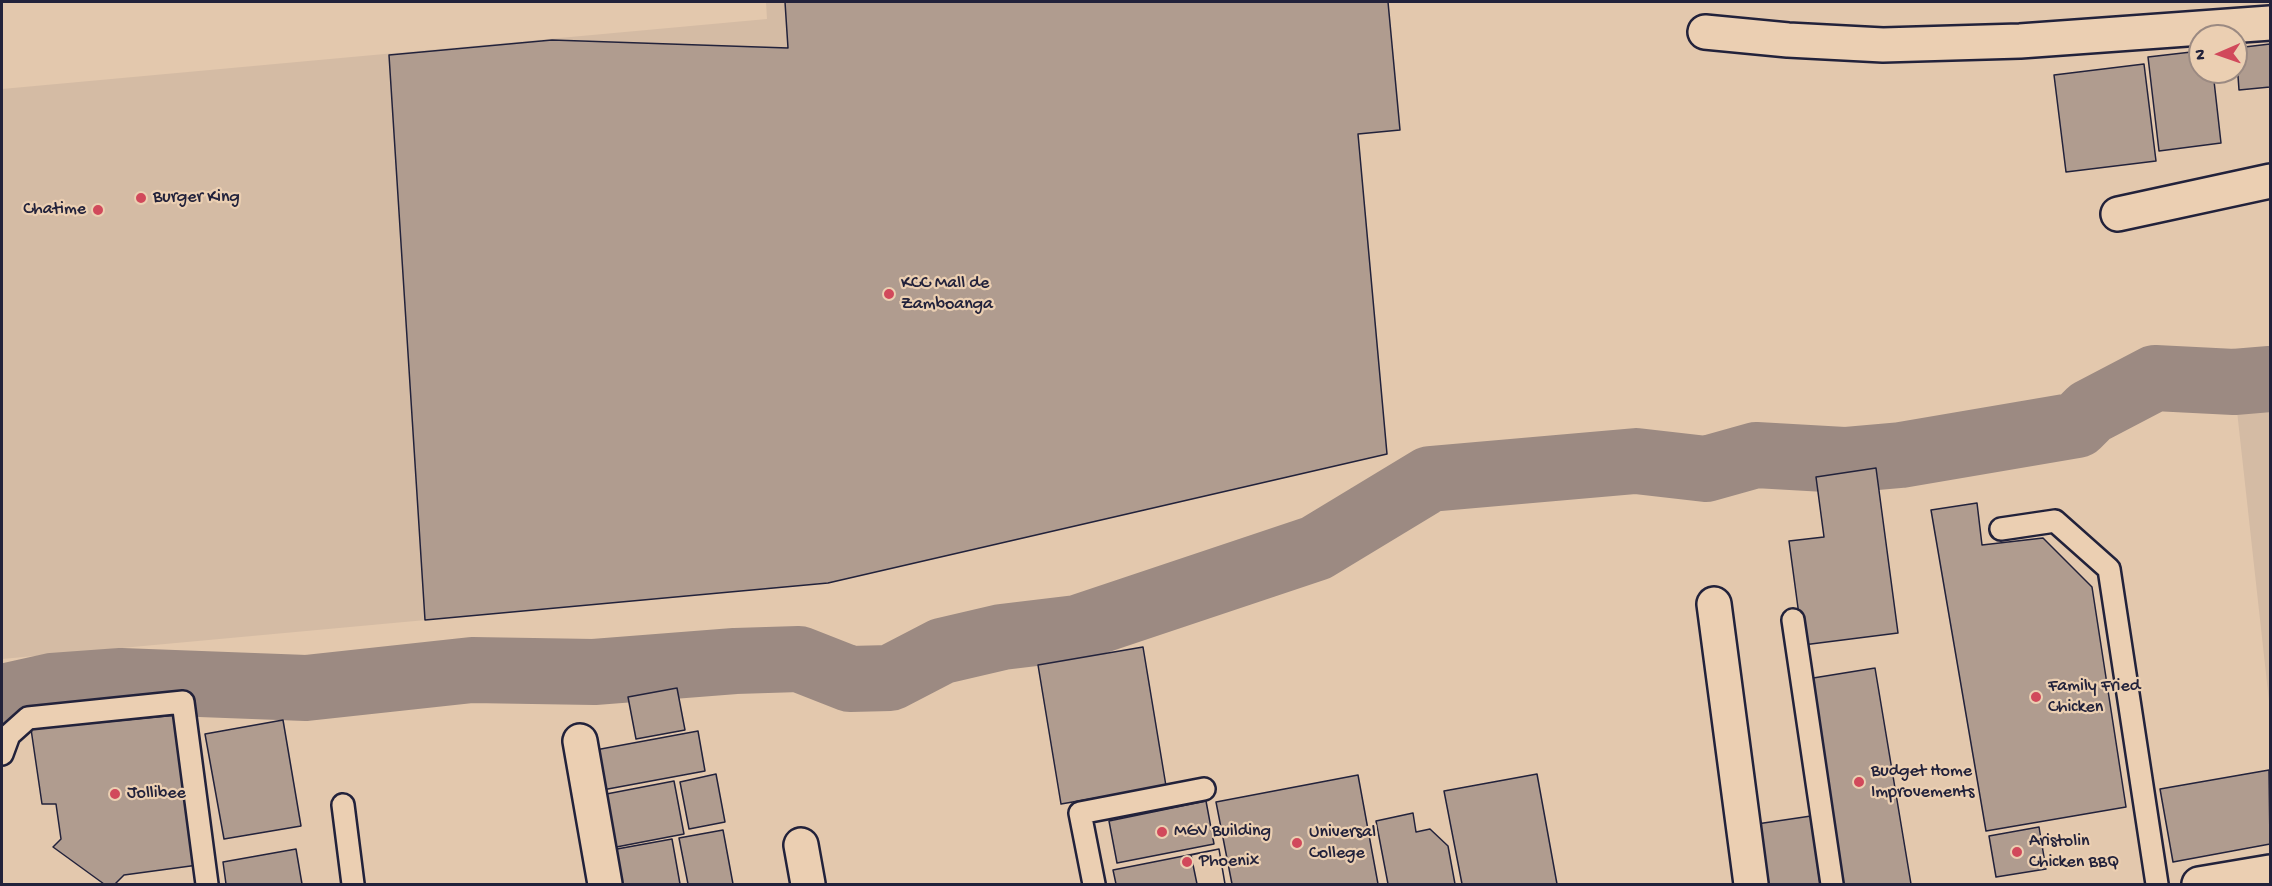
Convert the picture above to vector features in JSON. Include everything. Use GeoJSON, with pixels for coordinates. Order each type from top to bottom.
{"type":"FeatureCollection","features":[{"type":"Feature","properties":{"kind":"street"},"geometry":{"type":"LineString","coordinates":[[1705,32],[1788,40],[1883,45],[2020,41],[2252,16]]}},
{"type":"Feature","properties":{"kind":"street"},"geometry":{"type":"LineString","coordinates":[[2118,214],[2271,181]]}},
{"type":"Feature","properties":{"kind":"street"},"geometry":{"type":"LineString","coordinates":[[1714,604],[1751,885]]}},
{"type":"Feature","properties":{"kind":"street"},"geometry":{"type":"LineString","coordinates":[[580,741],[605,885]]}},
{"type":"Feature","properties":{"kind":"street"},"geometry":{"type":"LineString","coordinates":[[801,845],[808,885]]}},
{"type":"Feature","properties":{"kind":"street"},"geometry":{"type":"LineString","coordinates":[[2218,883],[2271,872]]}},
{"type":"Feature","properties":{"kind":"lane"},"geometry":{"type":"LineString","coordinates":[[2001,530],[2055,521],[2109,569],[2157,885]]}},
{"type":"Feature","properties":{"kind":"lane"},"geometry":{"type":"LineString","coordinates":[[1793,620],[1832,885]]}},
{"type":"Feature","properties":{"kind":"lane"},"geometry":{"type":"LineString","coordinates":[[2,754],[9,735],[28,718],[183,702],[207,885]]}},
{"type":"Feature","properties":{"kind":"lane"},"geometry":{"type":"LineString","coordinates":[[1094,885],[1080,813],[1204,789]]}},
{"type":"Feature","properties":{"kind":"lane"},"geometry":{"type":"LineString","coordinates":[[343,805],[353,885]]}},
{"type":"Feature","properties":{"kind":"shaded area","name":"KCC Mall de Zamboanga"},"geometry":{"type":"Polygon","coordinates":[[[766,2],[1388,2],[1400,130],[1358,134],[1387,454],[828,583],[2,659],[2,89],[767,19],[766,2]]]}},
{"type":"Feature","properties":{"kind":"shaded area"},"geometry":{"type":"Polygon","coordinates":[[[2236,402],[2270,402],[2270,710],[2236,402]]]}},
{"type":"Feature","properties":{"kind":"building","name":"KCC Mall de Zamboanga"},"geometry":{"type":"Polygon","coordinates":[[[785,2],[1388,2],[1400,130],[1358,134],[1387,454],[828,583],[425,620],[389,55],[552,40],[788,48],[785,2]]]}},
{"type":"Feature","properties":{"kind":"building"},"geometry":{"type":"Polygon","coordinates":[[[2270,44],[2270,87],[2239,90],[2239,84],[2248,84],[2248,47],[2270,44]]]}},
{"type":"Feature","properties":{"kind":"building"},"geometry":{"type":"Polygon","coordinates":[[[2188,52],[2188,84],[2214,84],[2221,143],[2159,151],[2148,57],[2188,52]]]}},
{"type":"Feature","properties":{"kind":"building"},"geometry":{"type":"Polygon","coordinates":[[[2144,64],[2156,161],[2066,172],[2054,75],[2144,64]]]}},
{"type":"Feature","properties":{"kind":"building"},"geometry":{"type":"Polygon","coordinates":[[[1876,468],[1898,633],[1803,645],[1789,541],[1824,537],[1816,477],[1876,468]]]}},
{"type":"Feature","properties":{"kind":"building","name":"Family Fried Chicken"},"geometry":{"type":"Polygon","coordinates":[[[1977,503],[1982,545],[2043,538],[2092,587],[2126,807],[1986,831],[1931,510],[1977,503]]]}},
{"type":"Feature","properties":{"kind":"building"},"geometry":{"type":"Polygon","coordinates":[[[1143,647],[1166,786],[1061,804],[1038,665],[1143,647]]]}},
{"type":"Feature","properties":{"kind":"building","name":"Budget Home Improvements"},"geometry":{"type":"Polygon","coordinates":[[[1875,668],[1911,884],[1842,884],[1807,679],[1875,668]]]}},
{"type":"Feature","properties":{"kind":"building"},"geometry":{"type":"Polygon","coordinates":[[[677,688],[685,730],[636,739],[628,697],[677,688]]]}},
{"type":"Feature","properties":{"kind":"building","name":"Jollibee"},"geometry":{"type":"Polygon","coordinates":[[[177,715],[198,865],[124,875],[115,884],[104,884],[53,847],[61,839],[56,804],[42,804],[31,729],[177,715]]]}},
{"type":"Feature","properties":{"kind":"building"},"geometry":{"type":"Polygon","coordinates":[[[283,720],[301,826],[224,839],[205,734],[283,720]]]}},
{"type":"Feature","properties":{"kind":"building"},"geometry":{"type":"Polygon","coordinates":[[[698,731],[705,771],[597,791],[590,751],[698,731]]]}},
{"type":"Feature","properties":{"kind":"building"},"geometry":{"type":"Polygon","coordinates":[[[2269,770],[2270,844],[2173,862],[2160,789],[2269,770]]]}},
{"type":"Feature","properties":{"kind":"building"},"geometry":{"type":"Polygon","coordinates":[[[716,774],[725,822],[689,829],[680,782],[716,774]]]}},
{"type":"Feature","properties":{"kind":"building"},"geometry":{"type":"Polygon","coordinates":[[[1537,774],[1557,884],[1462,884],[1444,791],[1537,774]]]}},
{"type":"Feature","properties":{"kind":"building","name":"Universal College"},"geometry":{"type":"Polygon","coordinates":[[[1358,775],[1378,884],[1232,884],[1216,802],[1358,775]]]}},
{"type":"Feature","properties":{"kind":"building"},"geometry":{"type":"Polygon","coordinates":[[[674,781],[684,834],[606,849],[596,796],[674,781]]]}},
{"type":"Feature","properties":{"kind":"building","name":"MGV Building"},"geometry":{"type":"Polygon","coordinates":[[[1206,801],[1214,844],[1117,863],[1109,821],[1206,801]]]}},
{"type":"Feature","properties":{"kind":"building"},"geometry":{"type":"Polygon","coordinates":[[[1413,813],[1416,832],[1430,829],[1448,846],[1455,884],[1388,884],[1376,821],[1413,813]]]}},
{"type":"Feature","properties":{"kind":"building"},"geometry":{"type":"Polygon","coordinates":[[[1811,816],[1820,884],[1758,884],[1750,825],[1811,816]]]}},
{"type":"Feature","properties":{"kind":"building","name":"Aristolin Chicken BBQ"},"geometry":{"type":"Polygon","coordinates":[[[2039,827],[2046,869],[1996,877],[1989,836],[2039,827]]]}},
{"type":"Feature","properties":{"kind":"building"},"geometry":{"type":"Polygon","coordinates":[[[723,830],[733,884],[688,884],[679,838],[723,830]]]}},
{"type":"Feature","properties":{"kind":"building"},"geometry":{"type":"Polygon","coordinates":[[[672,839],[680,884],[612,884],[606,851],[672,839]]]}},
{"type":"Feature","properties":{"kind":"building"},"geometry":{"type":"Polygon","coordinates":[[[296,849],[302,884],[226,884],[223,862],[296,849]]]}},
{"type":"Feature","properties":{"kind":"building","name":"Phoenix"},"geometry":{"type":"Polygon","coordinates":[[[1219,849],[1225,884],[1116,884],[1113,870],[1219,849]]]}},
{"type":"Feature","properties":{"kind":"building"},"geometry":{"type":"Polygon","coordinates":[[[1219,849],[1225,884],[1197,884],[1191,855],[1219,849]]]}},
{"type":"Feature","properties":{"kind":"waterway"},"geometry":{"type":"LineString","coordinates":[[2,697],[52,686],[121,681],[306,688],[472,670],[594,672],[735,661],[799,659],[850,679],[890,678],[942,651],[1002,637],[1077,628],[1316,548],[1430,479],[1636,461],[1706,469],[1756,455],[1844,460],[1901,455],[2077,425],[2090,412],[2155,378],[2234,382],[2270,379]]}},
{"type":"Feature","properties":{"kind":"place","name":"Burger King"},"geometry":{"type":"Point","coordinates":[141,198]}},
{"type":"Feature","properties":{"kind":"place","name":"Chatime"},"geometry":{"type":"Point","coordinates":[98,210]}},
{"type":"Feature","properties":{"kind":"place","name":"KCC Mall de Zamboanga"},"geometry":{"type":"Point","coordinates":[889,294]}},
{"type":"Feature","properties":{"kind":"place","name":"Family Fried Chicken"},"geometry":{"type":"Point","coordinates":[2036,697]}},
{"type":"Feature","properties":{"kind":"place","name":"Budget Home Improvements"},"geometry":{"type":"Point","coordinates":[1859,782]}},
{"type":"Feature","properties":{"kind":"place","name":"Jollibee"},"geometry":{"type":"Point","coordinates":[115,794]}},
{"type":"Feature","properties":{"kind":"place","name":"MGV Building"},"geometry":{"type":"Point","coordinates":[1162,832]}},
{"type":"Feature","properties":{"kind":"place","name":"Universal College"},"geometry":{"type":"Point","coordinates":[1297,843]}},
{"type":"Feature","properties":{"kind":"place","name":"Aristolin Chicken BBQ"},"geometry":{"type":"Point","coordinates":[2017,852]}},
{"type":"Feature","properties":{"kind":"place","name":"Phoenix"},"geometry":{"type":"Point","coordinates":[1187,862]}}]}
